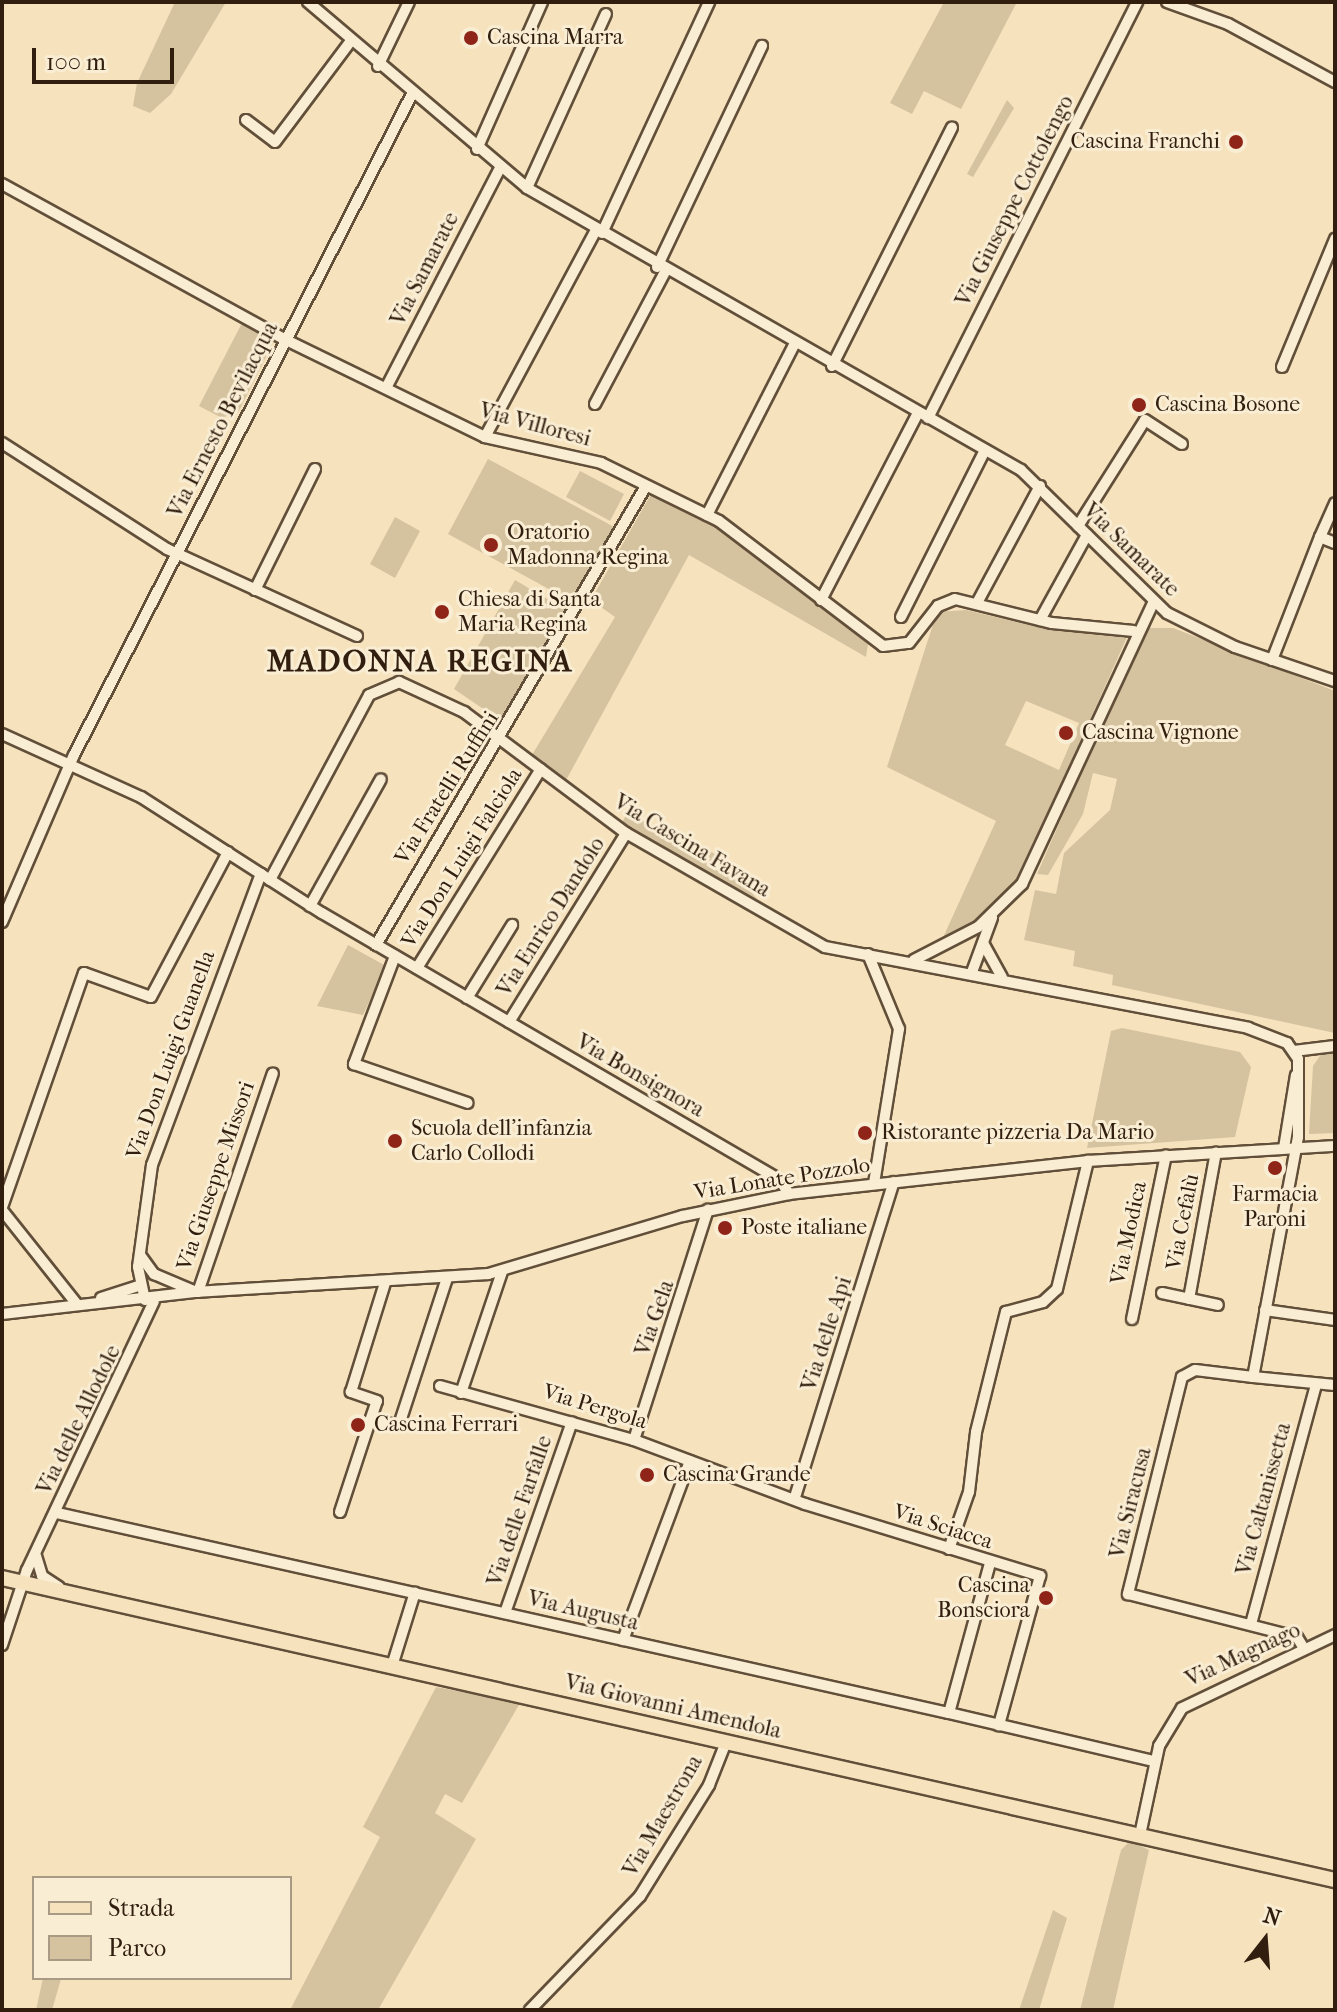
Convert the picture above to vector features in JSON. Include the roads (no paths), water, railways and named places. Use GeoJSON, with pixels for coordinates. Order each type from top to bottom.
{"type":"FeatureCollection","features":[{"type":"Feature","properties":{"kind":"main road","name":"Via Giovanni Amendola"},"geometry":{"type":"LineString","coordinates":[[2,1578],[1335,1880]]}},
{"type":"Feature","properties":{"kind":"street","name":"Via Samarate"},"geometry":{"type":"LineString","coordinates":[[308,2],[378,66],[527,188],[661,269],[985,450],[1040,486],[1153,603],[1206,635],[1335,681]]}},
{"type":"Feature","properties":{"kind":"street"},"geometry":{"type":"LineString","coordinates":[[378,66],[409,2]]}},
{"type":"Feature","properties":{"kind":"street"},"geometry":{"type":"LineString","coordinates":[[477,149],[542,2]]}},
{"type":"Feature","properties":{"kind":"street"},"geometry":{"type":"LineString","coordinates":[[485,437],[599,232],[709,2]]}},
{"type":"Feature","properties":{"kind":"street","name":"Via Giuseppe Cottolengo"},"geometry":{"type":"LineString","coordinates":[[923,416],[1137,2]]}},
{"type":"Feature","properties":{"kind":"street"},"geometry":{"type":"LineString","coordinates":[[1167,2],[1228,24],[1335,82]]}},
{"type":"Feature","properties":{"kind":"street"},"geometry":{"type":"LineString","coordinates":[[527,188],[606,14]]}},
{"type":"Feature","properties":{"kind":"street"},"geometry":{"type":"LineString","coordinates":[[246,120],[275,142],[350,42]]}},
{"type":"Feature","properties":{"kind":"street"},"geometry":{"type":"LineString","coordinates":[[595,404],[661,269],[762,46]]}},
{"type":"Feature","properties":{"kind":"street","name":"Via Ernesto Bevilacqua"},"geometry":{"type":"LineString","coordinates":[[71,764],[412,94]]}},
{"type":"Feature","properties":{"kind":"street"},"geometry":{"type":"LineString","coordinates":[[832,366],[952,127]]}},
{"type":"Feature","properties":{"kind":"street","name":"Via Samarate"},"geometry":{"type":"LineString","coordinates":[[386,388],[500,168]]}},
{"type":"Feature","properties":{"kind":"street","name":"Via Villoresi"},"geometry":{"type":"LineString","coordinates":[[2,184],[286,340],[485,437],[591,459],[707,515],[821,600],[893,648],[909,643],[942,603],[977,603],[1040,620],[1134,631]]}},
{"type":"Feature","properties":{"kind":"street"},"geometry":{"type":"LineString","coordinates":[[1282,367],[1335,239]]}},
{"type":"Feature","properties":{"kind":"street"},"geometry":{"type":"LineString","coordinates":[[707,515],[794,345]]}},
{"type":"Feature","properties":{"kind":"street"},"geometry":{"type":"LineString","coordinates":[[821,600],[923,416]]}},
{"type":"Feature","properties":{"kind":"street"},"geometry":{"type":"LineString","coordinates":[[1078,526],[1145,420],[1182,444]]}},
{"type":"Feature","properties":{"kind":"street"},"geometry":{"type":"LineString","coordinates":[[2,443],[178,553],[357,636]]}},
{"type":"Feature","properties":{"kind":"street"},"geometry":{"type":"LineString","coordinates":[[901,617],[985,450]]}},
{"type":"Feature","properties":{"kind":"street"},"geometry":{"type":"LineString","coordinates":[[255,590],[315,469]]}},
{"type":"Feature","properties":{"kind":"street","name":"Via Fratelli Ruffini"},"geometry":{"type":"LineString","coordinates":[[376,945],[646,486]]}},
{"type":"Feature","properties":{"kind":"street"},"geometry":{"type":"LineString","coordinates":[[977,603],[1040,486]]}},
{"type":"Feature","properties":{"kind":"street"},"geometry":{"type":"LineString","coordinates":[[1272,660],[1289,608],[1335,503]]}},
{"type":"Feature","properties":{"kind":"street"},"geometry":{"type":"LineString","coordinates":[[1040,620],[1087,535]]}},
{"type":"Feature","properties":{"kind":"street"},"geometry":{"type":"LineString","coordinates":[[1320,537],[1335,543]]}},
{"type":"Feature","properties":{"kind":"street"},"geometry":{"type":"LineString","coordinates":[[972,972],[993,916],[1029,872],[1134,631],[1153,603]]}},
{"type":"Feature","properties":{"kind":"street","name":"Via Cascina Favana"},"geometry":{"type":"LineString","coordinates":[[367,699],[399,682],[472,717],[626,833],[821,945],[914,960],[1256,1030],[1297,1058]]}},
{"type":"Feature","properties":{"kind":"street","name":"Via Don Luigi Guanella"},"geometry":{"type":"LineString","coordinates":[[139,1285],[140,1255],[154,1158],[265,877],[367,699]]}},
{"type":"Feature","properties":{"kind":"street","name":"Via Bonsignora"},"geometry":{"type":"LineString","coordinates":[[2,734],[132,791],[310,906],[780,1180],[789,1194]]}},
{"type":"Feature","properties":{"kind":"street"},"geometry":{"type":"LineString","coordinates":[[2,922],[71,764]]}},
{"type":"Feature","properties":{"kind":"street","name":"Via Don Luigi Falciola"},"geometry":{"type":"LineString","coordinates":[[417,968],[541,769]]}},
{"type":"Feature","properties":{"kind":"street"},"geometry":{"type":"LineString","coordinates":[[310,906],[381,779]]}},
{"type":"Feature","properties":{"kind":"street","name":"Via Enrico Dandolo"},"geometry":{"type":"LineString","coordinates":[[509,1022],[626,833]]}},
{"type":"Feature","properties":{"kind":"street"},"geometry":{"type":"LineString","coordinates":[[76,1303],[2,1208],[84,973],[151,997],[228,852]]}},
{"type":"Feature","properties":{"kind":"street"},"geometry":{"type":"LineString","coordinates":[[914,960],[993,916]]}},
{"type":"Feature","properties":{"kind":"street"},"geometry":{"type":"LineString","coordinates":[[467,998],[512,925]]}},
{"type":"Feature","properties":{"kind":"street"},"geometry":{"type":"LineString","coordinates":[[982,940],[1003,979]]}},
{"type":"Feature","properties":{"kind":"street"},"geometry":{"type":"LineString","coordinates":[[868,954],[899,1029],[874,1184]]}},
{"type":"Feature","properties":{"kind":"street"},"geometry":{"type":"LineString","coordinates":[[395,956],[354,1064],[468,1103]]}},
{"type":"Feature","properties":{"kind":"street"},"geometry":{"type":"LineString","coordinates":[[1335,1046],[1297,1058],[1290,1148],[1253,1377],[1335,1385]]}},
{"type":"Feature","properties":{"kind":"street","name":"Via Giuseppe Missori"},"geometry":{"type":"LineString","coordinates":[[197,1292],[273,1073]]}},
{"type":"Feature","properties":{"kind":"street","name":"Via Lonate Pozzolo"},"geometry":{"type":"LineString","coordinates":[[91,1301],[154,1299],[197,1292],[385,1283],[502,1272],[708,1210],[789,1194],[1088,1161],[1335,1146]]}},
{"type":"Feature","properties":{"kind":"street","name":"Via Cefalù"},"geometry":{"type":"LineString","coordinates":[[1189,1299],[1216,1152]]}},
{"type":"Feature","properties":{"kind":"street","name":"Via Modica"},"geometry":{"type":"LineString","coordinates":[[1132,1319],[1166,1155]]}},
{"type":"Feature","properties":{"kind":"street"},"geometry":{"type":"LineString","coordinates":[[949,1549],[972,1482],[976,1432],[1006,1312],[1043,1302],[1057,1289],[1088,1161]]}},
{"type":"Feature","properties":{"kind":"street","name":"Via delle Api"},"geometry":{"type":"LineString","coordinates":[[795,1497],[894,1182]]}},
{"type":"Feature","properties":{"kind":"street","name":"Via Gela"},"geometry":{"type":"LineString","coordinates":[[634,1440],[708,1210]]}},
{"type":"Feature","properties":{"kind":"street"},"geometry":{"type":"LineString","coordinates":[[140,1255],[158,1275],[197,1292]]}},
{"type":"Feature","properties":{"kind":"street"},"geometry":{"type":"LineString","coordinates":[[461,1393],[502,1272]]}},
{"type":"Feature","properties":{"kind":"street"},"geometry":{"type":"LineString","coordinates":[[2,1314],[91,1301],[139,1285],[158,1275]]}},
{"type":"Feature","properties":{"kind":"street"},"geometry":{"type":"LineString","coordinates":[[154,1299],[158,1275]]}},
{"type":"Feature","properties":{"kind":"street"},"geometry":{"type":"LineString","coordinates":[[370,1421],[399,1425],[447,1278]]}},
{"type":"Feature","properties":{"kind":"street"},"geometry":{"type":"LineString","coordinates":[[340,1512],[377,1401],[351,1392],[385,1283]]}},
{"type":"Feature","properties":{"kind":"street"},"geometry":{"type":"LineString","coordinates":[[139,1285],[154,1299]]}},
{"type":"Feature","properties":{"kind":"street","name":"Via Cefalù"},"geometry":{"type":"LineString","coordinates":[[1162,1293],[1218,1305]]}},
{"type":"Feature","properties":{"kind":"street","name":"Via delle Allodole"},"geometry":{"type":"LineString","coordinates":[[2,1645],[22,1582],[57,1513],[154,1299]]}},
{"type":"Feature","properties":{"kind":"street"},"geometry":{"type":"LineString","coordinates":[[1265,1310],[1335,1320]]}},
{"type":"Feature","properties":{"kind":"street","name":"Via Siracusa"},"geometry":{"type":"LineString","coordinates":[[1253,1377],[1195,1370],[1182,1377],[1128,1594],[1297,1637],[1303,1647]]}},
{"type":"Feature","properties":{"kind":"street","name":"Via Caltanissetta"},"geometry":{"type":"LineString","coordinates":[[1251,1624],[1316,1384]]}},
{"type":"Feature","properties":{"kind":"street","name":"Via Pergola"},"geometry":{"type":"LineString","coordinates":[[440,1386],[634,1440],[690,1461]]}},
{"type":"Feature","properties":{"kind":"street","name":"Via delle Farfalle"},"geometry":{"type":"LineString","coordinates":[[505,1613],[572,1422]]}},
{"type":"Feature","properties":{"kind":"street"},"geometry":{"type":"LineString","coordinates":[[623,1640],[690,1461]]}},
{"type":"Feature","properties":{"kind":"street","name":"Via Sciacca"},"geometry":{"type":"LineString","coordinates":[[690,1461],[990,1563],[1040,1576],[999,1725]]}},
{"type":"Feature","properties":{"kind":"street","name":"Via Augusta"},"geometry":{"type":"LineString","coordinates":[[57,1513],[949,1713]]}},
{"type":"Feature","properties":{"kind":"street"},"geometry":{"type":"LineString","coordinates":[[36,1556],[45,1579],[87,1597]]}},
{"type":"Feature","properties":{"kind":"street"},"geometry":{"type":"LineString","coordinates":[[990,1563],[949,1713],[1154,1761]]}},
{"type":"Feature","properties":{"kind":"street"},"geometry":{"type":"LineString","coordinates":[[392,1666],[415,1592]]}},
{"type":"Feature","properties":{"kind":"street","name":"Via Magnago"},"geometry":{"type":"LineString","coordinates":[[1140,1835],[1154,1761],[1165,1732],[1190,1701],[1335,1635]]}},
{"type":"Feature","properties":{"kind":"street","name":"Via Maestrona"},"geometry":{"type":"LineString","coordinates":[[530,2010],[637,1900],[709,1785],[726,1742]]}},
{"type":"Feature","properties":{"kind":"place","name":"Cascina Marra"},"geometry":{"type":"Point","coordinates":[471,38]}},
{"type":"Feature","properties":{"kind":"place","name":"Cascina Franchi"},"geometry":{"type":"Point","coordinates":[1236,142]}},
{"type":"Feature","properties":{"kind":"place","name":"Cascina Bosone"},"geometry":{"type":"Point","coordinates":[1139,405]}},
{"type":"Feature","properties":{"kind":"place","name":"Oratorio Madonna Regina"},"geometry":{"type":"Point","coordinates":[491,545]}},
{"type":"Feature","properties":{"kind":"place","name":"Chiesa di Santa Maria Regina"},"geometry":{"type":"Point","coordinates":[442,612]}},
{"type":"Feature","properties":{"kind":"place","name":"Cascina Vignone"},"geometry":{"type":"Point","coordinates":[1066,733]}},
{"type":"Feature","properties":{"kind":"place","name":"Ristorante pizzeria Da Mario"},"geometry":{"type":"Point","coordinates":[865,1133]}},
{"type":"Feature","properties":{"kind":"place","name":"Scuola dell'infanzia Carlo Collodi"},"geometry":{"type":"Point","coordinates":[395,1141]}},
{"type":"Feature","properties":{"kind":"place","name":"Farmacia Paroni"},"geometry":{"type":"Point","coordinates":[1275,1168]}},
{"type":"Feature","properties":{"kind":"place","name":"Poste italiane"},"geometry":{"type":"Point","coordinates":[725,1228]}},
{"type":"Feature","properties":{"kind":"place","name":"Cascina Ferrari"},"geometry":{"type":"Point","coordinates":[358,1425]}},
{"type":"Feature","properties":{"kind":"place","name":"Cascina Grande"},"geometry":{"type":"Point","coordinates":[647,1475]}},
{"type":"Feature","properties":{"kind":"place","name":"Cascina Bonsciora"},"geometry":{"type":"Point","coordinates":[1046,1598]}},
{"type":"Feature","properties":{"kind":"district","name":"MADONNA REGINA"},"geometry":{"type":"Point","coordinates":[420,662]}}]}
